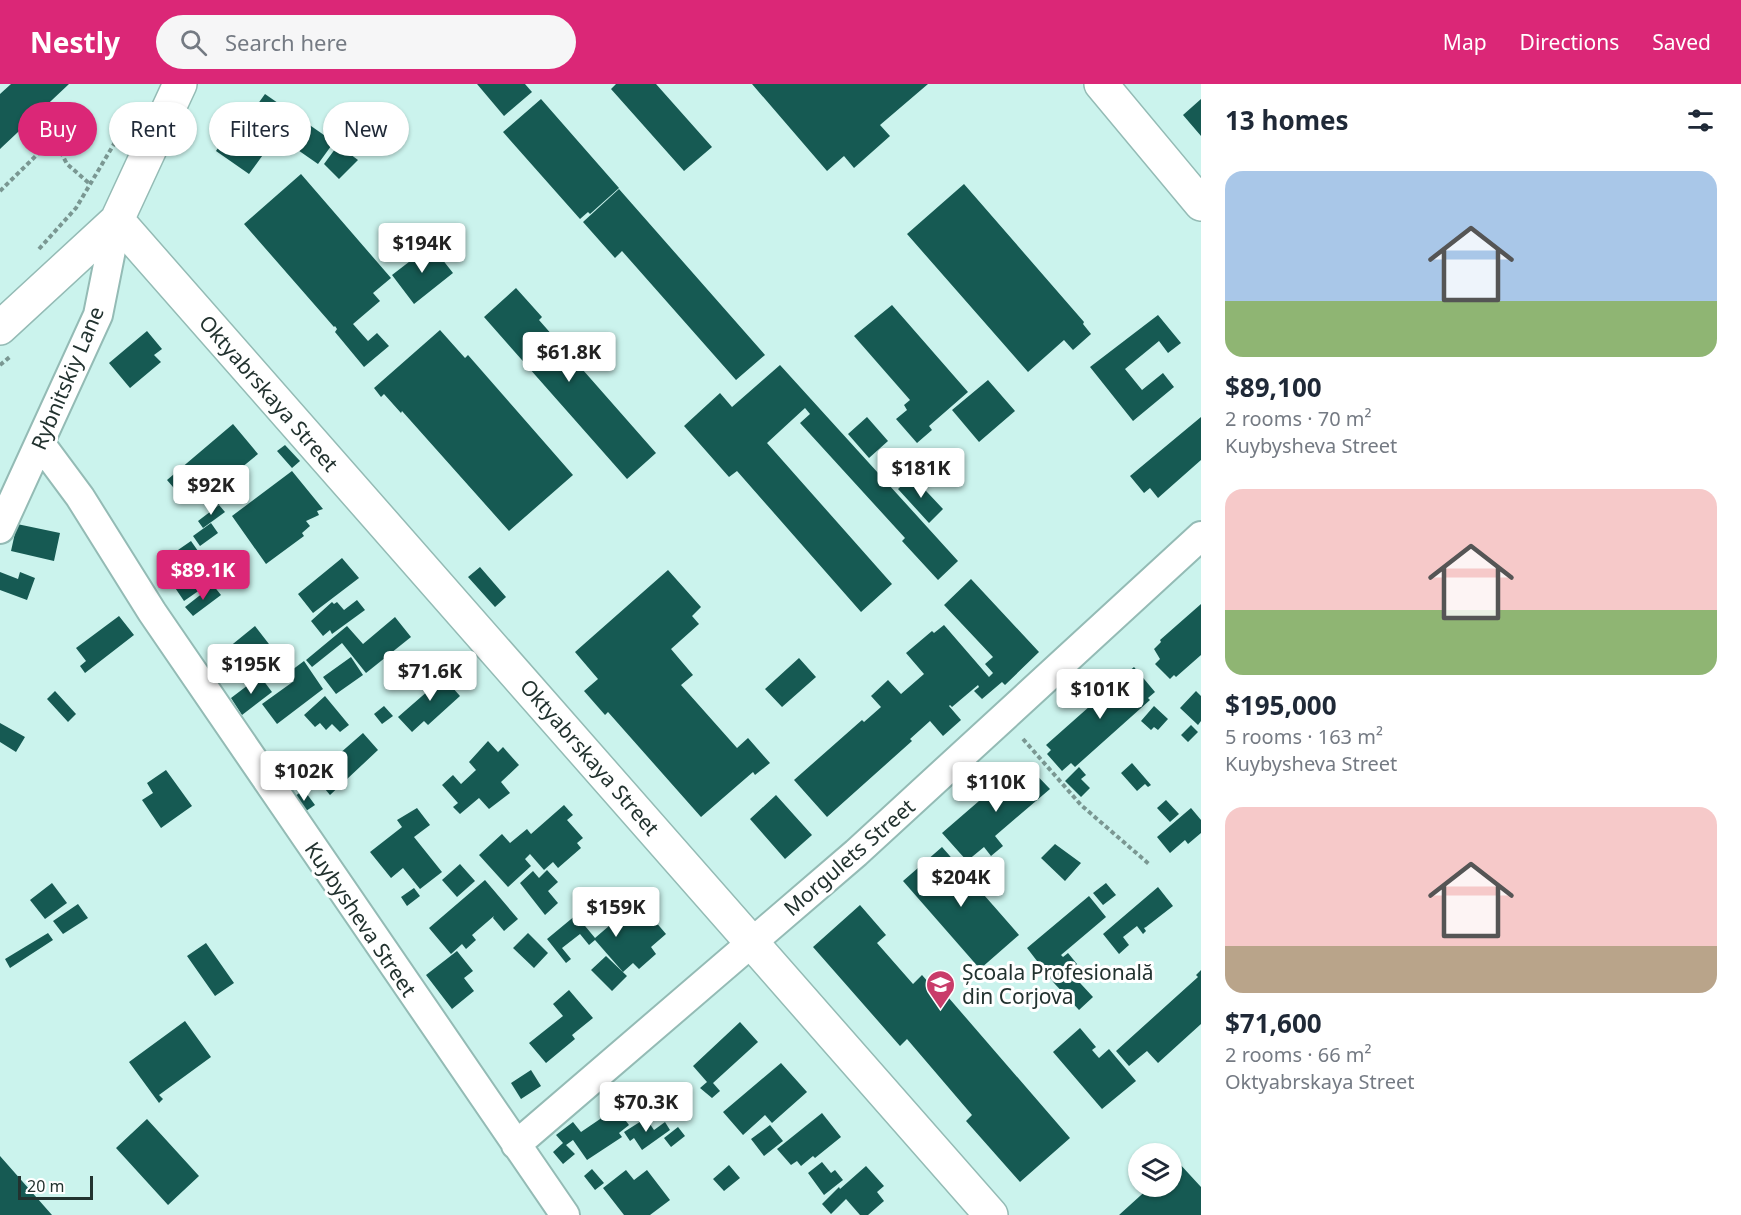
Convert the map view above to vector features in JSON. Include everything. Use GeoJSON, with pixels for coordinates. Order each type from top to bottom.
{"type":"FeatureCollection","features":[{"type":"Feature","properties":{"kind":"street"},"geometry":{"type":"LineString","coordinates":[[0,328],[117,220],[180,84]]}},
{"type":"Feature","properties":{"kind":"street"},"geometry":{"type":"LineString","coordinates":[[1101,84],[1201,204]]}},
{"type":"Feature","properties":{"kind":"street","name":"Rybnitskiy Lane"},"geometry":{"type":"LineString","coordinates":[[0,530],[98,315],[117,220]]}},
{"type":"Feature","properties":{"kind":"street","name":"Oktyabrskaya Street"},"geometry":{"type":"LineString","coordinates":[[117,220],[991,1215]]}},
{"type":"Feature","properties":{"kind":"street","name":"Kuybysheva Street"},"geometry":{"type":"LineString","coordinates":[[40,443],[80,497],[152,612],[565,1215]]}},
{"type":"Feature","properties":{"kind":"street","name":"Morgulets Street"},"geometry":{"type":"LineString","coordinates":[[516,1145],[856,854],[1201,536]]}},
{"type":"Feature","properties":{"kind":"path"},"geometry":{"type":"LineString","coordinates":[[37,252],[76,208],[109,152]]}},
{"type":"Feature","properties":{"kind":"path"},"geometry":{"type":"LineString","coordinates":[[0,191],[36,156]]}},
{"type":"Feature","properties":{"kind":"path"},"geometry":{"type":"LineString","coordinates":[[63,156],[67,164],[90,184]]}},
{"type":"Feature","properties":{"kind":"path"},"geometry":{"type":"LineString","coordinates":[[1023,739],[1081,806],[1149,864]]}},
{"type":"Feature","properties":{"kind":"building"},"geometry":{"type":"Polygon","coordinates":[[[11,84],[69,84],[50,102],[18,102],[18,132],[0,149],[0,94],[11,84]]]}},
{"type":"Feature","properties":{"kind":"building"},"geometry":{"type":"Polygon","coordinates":[[[477,84],[525,84],[532,92],[504,116],[477,84]]]}},
{"type":"Feature","properties":{"kind":"building"},"geometry":{"type":"Polygon","coordinates":[[[616,84],[656,84],[712,147],[684,171],[611,89],[616,84]]]}},
{"type":"Feature","properties":{"kind":"building"},"geometry":{"type":"Polygon","coordinates":[[[752,84],[928,84],[880,125],[890,136],[854,168],[844,156],[827,171],[752,84]]]}},
{"type":"Feature","properties":{"kind":"building"},"geometry":{"type":"Polygon","coordinates":[[[265,94],[276,102],[259,102],[265,94]]]}},
{"type":"Feature","properties":{"kind":"building"},"geometry":{"type":"Polygon","coordinates":[[[541,99],[619,188],[590,214],[588,212],[580,219],[503,132],[541,99]]]}},
{"type":"Feature","properties":{"kind":"building"},"geometry":{"type":"Polygon","coordinates":[[[1201,99],[1201,136],[1183,115],[1201,99]]]}},
{"type":"Feature","properties":{"kind":"building"},"geometry":{"type":"Polygon","coordinates":[[[311,126],[323,134],[324,156],[318,164],[306,156],[311,156],[311,126]]]}},
{"type":"Feature","properties":{"kind":"building"},"geometry":{"type":"Polygon","coordinates":[[[223,156],[262,156],[249,174],[223,156]]]}},
{"type":"Feature","properties":{"kind":"building"},"geometry":{"type":"Polygon","coordinates":[[[330,156],[353,156],[358,160],[339,179],[324,164],[330,156]]]}},
{"type":"Feature","properties":{"kind":"building"},"geometry":{"type":"Polygon","coordinates":[[[301,174],[391,278],[373,293],[380,301],[353,324],[368,341],[377,333],[389,346],[364,367],[335,332],[337,329],[335,326],[244,224],[301,174]]]}},
{"type":"Feature","properties":{"kind":"building"},"geometry":{"type":"Polygon","coordinates":[[[964,184],[1084,322],[1083,324],[1091,334],[1073,350],[1064,340],[1028,372],[907,234],[964,184]]]}},
{"type":"Feature","properties":{"kind":"building"},"geometry":{"type":"Polygon","coordinates":[[[619,189],[765,355],[736,380],[622,251],[615,258],[583,222],[619,189]]]}},
{"type":"Feature","properties":{"kind":"building"},"geometry":{"type":"Polygon","coordinates":[[[431,245],[453,273],[414,304],[392,275],[431,245]]]}},
{"type":"Feature","properties":{"kind":"building"},"geometry":{"type":"Polygon","coordinates":[[[516,288],[542,317],[539,320],[656,453],[627,479],[484,317],[516,288]]]}},
{"type":"Feature","properties":{"kind":"building"},"geometry":{"type":"Polygon","coordinates":[[[892,305],[968,392],[929,426],[932,430],[917,443],[896,419],[907,410],[904,405],[910,400],[854,336],[892,305]]]}},
{"type":"Feature","properties":{"kind":"building"},"geometry":{"type":"Polygon","coordinates":[[[1158,315],[1181,343],[1168,353],[1159,341],[1125,369],[1142,390],[1163,373],[1174,387],[1133,421],[1090,367],[1158,315]]]}},
{"type":"Feature","properties":{"kind":"building"},"geometry":{"type":"Polygon","coordinates":[[[440,330],[465,358],[468,355],[573,475],[509,531],[402,411],[401,413],[384,394],[381,397],[374,388],[440,330]]]}},
{"type":"Feature","properties":{"kind":"building"},"geometry":{"type":"Polygon","coordinates":[[[147,331],[162,349],[154,355],[161,362],[130,388],[109,363],[147,331]]]}},
{"type":"Feature","properties":{"kind":"building"},"geometry":{"type":"Polygon","coordinates":[[[780,365],[958,561],[938,580],[902,541],[905,538],[800,423],[810,414],[805,408],[767,443],[892,584],[861,612],[737,471],[729,477],[684,426],[720,393],[732,407],[780,365]]]}},
{"type":"Feature","properties":{"kind":"building"},"geometry":{"type":"Polygon","coordinates":[[[988,380],[1015,411],[979,442],[952,410],[988,380]]]}},
{"type":"Feature","properties":{"kind":"building"},"geometry":{"type":"Polygon","coordinates":[[[867,417],[888,441],[869,458],[848,434],[867,417]]]}},
{"type":"Feature","properties":{"kind":"building"},"geometry":{"type":"Polygon","coordinates":[[[1201,417],[1201,460],[1158,498],[1150,488],[1144,493],[1130,476],[1201,417]]]}},
{"type":"Feature","properties":{"kind":"building"},"geometry":{"type":"Polygon","coordinates":[[[233,424],[258,454],[219,486],[205,471],[179,494],[167,480],[233,424]]]}},
{"type":"Feature","properties":{"kind":"building"},"geometry":{"type":"Polygon","coordinates":[[[285,445],[300,461],[292,468],[277,451],[285,445]]]}},
{"type":"Feature","properties":{"kind":"building"},"geometry":{"type":"Polygon","coordinates":[[[292,471],[323,509],[317,511],[319,515],[306,521],[310,526],[302,533],[304,536],[266,564],[232,516],[292,471]]]}},
{"type":"Feature","properties":{"kind":"building"},"geometry":{"type":"Polygon","coordinates":[[[912,476],[943,509],[929,523],[898,489],[912,476]]]}},
{"type":"Feature","properties":{"kind":"building"},"geometry":{"type":"Polygon","coordinates":[[[233,479],[242,490],[225,504],[223,501],[212,510],[206,503],[233,479]]]}},
{"type":"Feature","properties":{"kind":"building"},"geometry":{"type":"Polygon","coordinates":[[[219,505],[225,512],[203,528],[198,521],[219,505]]]}},
{"type":"Feature","properties":{"kind":"building"},"geometry":{"type":"Polygon","coordinates":[[[211,523],[218,533],[200,546],[193,536],[211,523]]]}},
{"type":"Feature","properties":{"kind":"building"},"geometry":{"type":"Polygon","coordinates":[[[17,524],[60,533],[54,561],[11,551],[17,524]]]}},
{"type":"Feature","properties":{"kind":"building"},"geometry":{"type":"Polygon","coordinates":[[[191,541],[217,578],[184,601],[163,570],[182,556],[178,550],[191,541]]]}},
{"type":"Feature","properties":{"kind":"building"},"geometry":{"type":"Polygon","coordinates":[[[342,558],[359,578],[313,613],[298,594],[342,558]]]}},
{"type":"Feature","properties":{"kind":"building"},"geometry":{"type":"Polygon","coordinates":[[[480,567],[506,597],[495,607],[468,577],[480,567]]]}},
{"type":"Feature","properties":{"kind":"building"},"geometry":{"type":"Polygon","coordinates":[[[668,570],[701,607],[692,616],[699,624],[671,649],[693,675],[681,685],[737,748],[748,738],[770,763],[755,775],[753,772],[701,817],[608,712],[605,715],[584,691],[598,679],[575,652],[668,570]]]}},
{"type":"Feature","properties":{"kind":"building"},"geometry":{"type":"Polygon","coordinates":[[[0,572],[18,579],[20,572],[35,578],[27,600],[0,590],[0,572]]]}},
{"type":"Feature","properties":{"kind":"building"},"geometry":{"type":"Polygon","coordinates":[[[971,579],[1039,652],[1005,685],[1002,682],[982,699],[974,691],[979,687],[978,685],[952,707],[950,705],[961,720],[943,736],[930,721],[910,739],[912,741],[827,817],[794,780],[862,720],[864,722],[881,707],[871,696],[888,680],[901,694],[924,674],[906,653],[932,631],[934,633],[944,625],[989,677],[993,673],[985,664],[993,657],[944,605],[971,579]]]}},
{"type":"Feature","properties":{"kind":"building"},"geometry":{"type":"Polygon","coordinates":[[[213,585],[221,595],[193,616],[185,607],[213,585]]]}},
{"type":"Feature","properties":{"kind":"building"},"geometry":{"type":"Polygon","coordinates":[[[357,600],[365,610],[332,634],[330,630],[323,636],[311,621],[332,602],[334,604],[337,602],[344,610],[357,600]]]}},
{"type":"Feature","properties":{"kind":"building"},"geometry":{"type":"Polygon","coordinates":[[[1201,604],[1201,655],[1176,677],[1174,675],[1170,679],[1155,664],[1160,659],[1154,649],[1161,642],[1160,640],[1201,604]]]}},
{"type":"Feature","properties":{"kind":"building"},"geometry":{"type":"Polygon","coordinates":[[[119,616],[134,635],[85,673],[80,666],[86,661],[76,648],[119,616]]]}},
{"type":"Feature","properties":{"kind":"building"},"geometry":{"type":"Polygon","coordinates":[[[395,617],[411,637],[366,673],[342,643],[312,667],[306,660],[347,626],[363,644],[395,617]]]}},
{"type":"Feature","properties":{"kind":"building"},"geometry":{"type":"Polygon","coordinates":[[[255,626],[279,657],[246,682],[223,652],[255,626]]]}},
{"type":"Feature","properties":{"kind":"building"},"geometry":{"type":"Polygon","coordinates":[[[351,657],[363,675],[336,694],[323,677],[351,657]]]}},
{"type":"Feature","properties":{"kind":"building"},"geometry":{"type":"Polygon","coordinates":[[[799,658],[816,677],[782,707],[765,689],[799,658]]]}},
{"type":"Feature","properties":{"kind":"building"},"geometry":{"type":"Polygon","coordinates":[[[304,661],[323,689],[277,724],[262,704],[294,681],[288,673],[304,661]]]}},
{"type":"Feature","properties":{"kind":"building"},"geometry":{"type":"Polygon","coordinates":[[[1134,667],[1155,692],[1148,698],[1150,700],[1075,767],[1071,763],[1062,771],[1047,754],[1051,750],[1046,745],[1134,667]]]}},
{"type":"Feature","properties":{"kind":"building"},"geometry":{"type":"Polygon","coordinates":[[[436,669],[460,696],[428,725],[424,721],[412,732],[398,717],[429,690],[422,682],[436,669]]]}},
{"type":"Feature","properties":{"kind":"building"},"geometry":{"type":"Polygon","coordinates":[[[260,676],[272,692],[242,715],[231,698],[260,676]]]}},
{"type":"Feature","properties":{"kind":"building"},"geometry":{"type":"Polygon","coordinates":[[[55,691],[76,714],[68,722],[47,699],[55,691]]]}},
{"type":"Feature","properties":{"kind":"building"},"geometry":{"type":"Polygon","coordinates":[[[1196,691],[1201,696],[1201,721],[1198,725],[1180,708],[1196,691]]]}},
{"type":"Feature","properties":{"kind":"building"},"geometry":{"type":"Polygon","coordinates":[[[325,696],[349,725],[340,732],[332,724],[326,730],[320,723],[315,727],[304,715],[325,696]]]}},
{"type":"Feature","properties":{"kind":"building"},"geometry":{"type":"Polygon","coordinates":[[[384,706],[393,716],[382,724],[374,714],[384,706]]]}},
{"type":"Feature","properties":{"kind":"building"},"geometry":{"type":"Polygon","coordinates":[[[1154,706],[1168,719],[1158,730],[1154,727],[1151,730],[1141,721],[1154,706]]]}},
{"type":"Feature","properties":{"kind":"building"},"geometry":{"type":"Polygon","coordinates":[[[0,723],[25,737],[16,752],[0,742],[0,723]]]}},
{"type":"Feature","properties":{"kind":"building"},"geometry":{"type":"Polygon","coordinates":[[[1191,725],[1198,732],[1188,742],[1181,735],[1191,725]]]}},
{"type":"Feature","properties":{"kind":"building"},"geometry":{"type":"Polygon","coordinates":[[[363,733],[378,750],[330,795],[314,776],[363,733]]]}},
{"type":"Feature","properties":{"kind":"building"},"geometry":{"type":"Polygon","coordinates":[[[488,741],[498,752],[503,747],[519,765],[501,782],[510,793],[489,809],[479,798],[460,814],[453,807],[458,803],[442,785],[453,775],[461,784],[476,770],[469,762],[488,741]]]}},
{"type":"Feature","properties":{"kind":"building"},"geometry":{"type":"Polygon","coordinates":[[[1024,762],[1050,789],[995,836],[1003,846],[991,856],[984,847],[967,861],[942,833],[1024,762]]]}},
{"type":"Feature","properties":{"kind":"building"},"geometry":{"type":"Polygon","coordinates":[[[1132,763],[1151,785],[1148,787],[1145,784],[1137,791],[1121,773],[1132,763]]]}},
{"type":"Feature","properties":{"kind":"building"},"geometry":{"type":"Polygon","coordinates":[[[1079,767],[1086,775],[1081,779],[1090,788],[1081,797],[1065,781],[1079,767]]]}},
{"type":"Feature","properties":{"kind":"building"},"geometry":{"type":"Polygon","coordinates":[[[166,770],[192,806],[161,828],[142,800],[153,793],[147,783],[166,770]]]}},
{"type":"Feature","properties":{"kind":"building"},"geometry":{"type":"Polygon","coordinates":[[[304,790],[315,805],[303,813],[292,798],[304,790]]]}},
{"type":"Feature","properties":{"kind":"building"},"geometry":{"type":"Polygon","coordinates":[[[776,795],[812,835],[785,859],[750,819],[776,795]]]}},
{"type":"Feature","properties":{"kind":"building"},"geometry":{"type":"Polygon","coordinates":[[[1166,800],[1179,814],[1170,822],[1157,808],[1166,800]]]}},
{"type":"Feature","properties":{"kind":"building"},"geometry":{"type":"Polygon","coordinates":[[[564,805],[573,815],[567,820],[583,838],[577,843],[581,848],[558,868],[553,862],[544,870],[530,854],[525,859],[531,866],[508,887],[479,855],[502,834],[510,843],[527,829],[531,834],[564,805]]]}},
{"type":"Feature","properties":{"kind":"building"},"geometry":{"type":"Polygon","coordinates":[[[417,808],[430,825],[414,837],[442,872],[420,889],[403,868],[391,878],[370,852],[402,827],[397,820],[417,808]]]}},
{"type":"Feature","properties":{"kind":"building"},"geometry":{"type":"Polygon","coordinates":[[[1191,808],[1201,820],[1201,833],[1188,844],[1185,840],[1170,853],[1157,837],[1191,808]]]}},
{"type":"Feature","properties":{"kind":"building"},"geometry":{"type":"Polygon","coordinates":[[[1055,844],[1081,863],[1065,881],[1041,858],[1055,844]]]}},
{"type":"Feature","properties":{"kind":"building"},"geometry":{"type":"Polygon","coordinates":[[[942,847],[1019,935],[980,969],[903,881],[942,847]]]}},
{"type":"Feature","properties":{"kind":"building"},"geometry":{"type":"Polygon","coordinates":[[[460,864],[475,881],[457,897],[442,880],[460,864]]]}},
{"type":"Feature","properties":{"kind":"building"},"geometry":{"type":"Polygon","coordinates":[[[547,870],[558,882],[548,891],[558,903],[545,915],[520,883],[533,871],[539,878],[547,870]]]}},
{"type":"Feature","properties":{"kind":"building"},"geometry":{"type":"Polygon","coordinates":[[[485,880],[518,919],[504,931],[493,918],[494,916],[472,935],[476,940],[466,949],[462,944],[451,954],[429,928],[485,880]]]}},
{"type":"Feature","properties":{"kind":"building"},"geometry":{"type":"Polygon","coordinates":[[[52,883],[67,903],[45,919],[30,900],[52,883]]]}},
{"type":"Feature","properties":{"kind":"building"},"geometry":{"type":"Polygon","coordinates":[[[1106,883],[1116,895],[1103,905],[1093,893],[1106,883]]]}},
{"type":"Feature","properties":{"kind":"building"},"geometry":{"type":"Polygon","coordinates":[[[1158,887],[1173,906],[1144,928],[1146,931],[1143,934],[1137,926],[1123,937],[1129,945],[1119,954],[1103,934],[1158,887]]]}},
{"type":"Feature","properties":{"kind":"building"},"geometry":{"type":"Polygon","coordinates":[[[414,888],[420,896],[407,906],[401,897],[414,888]]]}},
{"type":"Feature","properties":{"kind":"building"},"geometry":{"type":"Polygon","coordinates":[[[1089,896],[1106,917],[1061,955],[1063,957],[1068,953],[1077,964],[1069,971],[1093,997],[1079,1010],[1054,983],[1027,948],[1089,896]]]}},
{"type":"Feature","properties":{"kind":"building"},"geometry":{"type":"Polygon","coordinates":[[[638,901],[666,934],[651,947],[656,954],[639,969],[633,963],[623,972],[595,940],[589,945],[580,934],[562,948],[571,959],[566,963],[547,939],[576,915],[595,938],[638,901]]]}},
{"type":"Feature","properties":{"kind":"building"},"geometry":{"type":"Polygon","coordinates":[[[78,904],[88,918],[63,934],[53,921],[78,904]]]}},
{"type":"Feature","properties":{"kind":"building"},"geometry":{"type":"Polygon","coordinates":[[[860,905],[886,935],[877,943],[913,984],[922,975],[944,1000],[948,997],[1070,1138],[1020,1182],[966,1121],[972,1115],[907,1039],[900,1046],[813,947],[860,905]]]}},
{"type":"Feature","properties":{"kind":"building"},"geometry":{"type":"Polygon","coordinates":[[[48,933],[53,940],[10,968],[5,959],[48,933]]]}},
{"type":"Feature","properties":{"kind":"building"},"geometry":{"type":"Polygon","coordinates":[[[528,933],[548,953],[534,968],[513,948],[528,933]]]}},
{"type":"Feature","properties":{"kind":"building"},"geometry":{"type":"Polygon","coordinates":[[[206,943],[234,983],[215,996],[187,956],[206,943]]]}},
{"type":"Feature","properties":{"kind":"building"},"geometry":{"type":"Polygon","coordinates":[[[457,951],[473,971],[464,978],[474,991],[452,1009],[426,975],[457,951]]]}},
{"type":"Feature","properties":{"kind":"building"},"geometry":{"type":"Polygon","coordinates":[[[606,956],[627,976],[612,991],[591,970],[606,956]]]}},
{"type":"Feature","properties":{"kind":"building"},"geometry":{"type":"Polygon","coordinates":[[[1201,970],[1201,1024],[1158,1063],[1147,1051],[1129,1066],[1116,1051],[1198,977],[1196,975],[1201,970]]]}},
{"type":"Feature","properties":{"kind":"building"},"geometry":{"type":"Polygon","coordinates":[[[569,990],[593,1018],[572,1035],[575,1039],[546,1063],[529,1043],[563,1016],[553,1004],[569,990]]]}},
{"type":"Feature","properties":{"kind":"building"},"geometry":{"type":"Polygon","coordinates":[[[185,1021],[211,1057],[159,1095],[163,1099],[159,1103],[129,1062],[185,1021]]]}},
{"type":"Feature","properties":{"kind":"building"},"geometry":{"type":"Polygon","coordinates":[[[740,1022],[758,1042],[713,1083],[720,1091],[712,1098],[700,1088],[707,1082],[693,1066],[740,1022]]]}},
{"type":"Feature","properties":{"kind":"building"},"geometry":{"type":"Polygon","coordinates":[[[1080,1028],[1096,1047],[1092,1050],[1099,1058],[1109,1049],[1136,1081],[1102,1109],[1053,1052],[1080,1028]]]}},
{"type":"Feature","properties":{"kind":"building"},"geometry":{"type":"Polygon","coordinates":[[[781,1063],[807,1092],[772,1123],[765,1115],[743,1135],[723,1112],[781,1063]]]}},
{"type":"Feature","properties":{"kind":"building"},"geometry":{"type":"Polygon","coordinates":[[[531,1070],[541,1086],[521,1099],[511,1083],[531,1070]]]}},
{"type":"Feature","properties":{"kind":"building"},"geometry":{"type":"Polygon","coordinates":[[[619,1112],[629,1125],[619,1133],[622,1137],[587,1160],[573,1140],[566,1145],[575,1154],[563,1164],[553,1152],[563,1143],[556,1135],[573,1122],[581,1132],[606,1115],[609,1119],[619,1112]]]}},
{"type":"Feature","properties":{"kind":"building"},"geometry":{"type":"Polygon","coordinates":[[[822,1113],[841,1137],[801,1166],[797,1161],[791,1165],[777,1149],[822,1113]]]}},
{"type":"Feature","properties":{"kind":"building"},"geometry":{"type":"Polygon","coordinates":[[[646,1118],[654,1130],[665,1122],[670,1130],[642,1150],[634,1138],[630,1141],[624,1132],[646,1118]]]}},
{"type":"Feature","properties":{"kind":"building"},"geometry":{"type":"Polygon","coordinates":[[[147,1119],[199,1176],[168,1205],[116,1148],[147,1119]]]}},
{"type":"Feature","properties":{"kind":"building"},"geometry":{"type":"Polygon","coordinates":[[[770,1125],[783,1141],[764,1156],[751,1139],[770,1125]]]}},
{"type":"Feature","properties":{"kind":"building"},"geometry":{"type":"Polygon","coordinates":[[[678,1127],[685,1136],[671,1147],[664,1138],[678,1127]]]}},
{"type":"Feature","properties":{"kind":"building"},"geometry":{"type":"Polygon","coordinates":[[[0,1156],[52,1215],[0,1215],[0,1156]]]}},
{"type":"Feature","properties":{"kind":"building"},"geometry":{"type":"Polygon","coordinates":[[[822,1162],[831,1173],[835,1170],[843,1180],[824,1195],[808,1173],[822,1162]]]}},
{"type":"Feature","properties":{"kind":"building"},"geometry":{"type":"Polygon","coordinates":[[[729,1165],[740,1178],[724,1191],[713,1179],[729,1165]]]}},
{"type":"Feature","properties":{"kind":"building"},"geometry":{"type":"Polygon","coordinates":[[[866,1166],[884,1186],[877,1192],[884,1201],[868,1215],[860,1215],[846,1199],[831,1214],[822,1204],[866,1166]]]}},
{"type":"Feature","properties":{"kind":"building"},"geometry":{"type":"Polygon","coordinates":[[[1182,1166],[1201,1187],[1201,1215],[1119,1215],[1139,1197],[1182,1197],[1182,1166]]]}},
{"type":"Feature","properties":{"kind":"building"},"geometry":{"type":"Polygon","coordinates":[[[592,1169],[604,1183],[595,1190],[584,1176],[592,1169]]]}},
{"type":"Feature","properties":{"kind":"building"},"geometry":{"type":"Polygon","coordinates":[[[626,1170],[634,1180],[647,1170],[670,1200],[650,1215],[624,1215],[603,1188],[626,1170]]]}},
{"type":"Feature","properties":{"kind":"place","name":"Școala Profesională din Corjova"},"geometry":{"type":"Point","coordinates":[941,1010]}}]}
